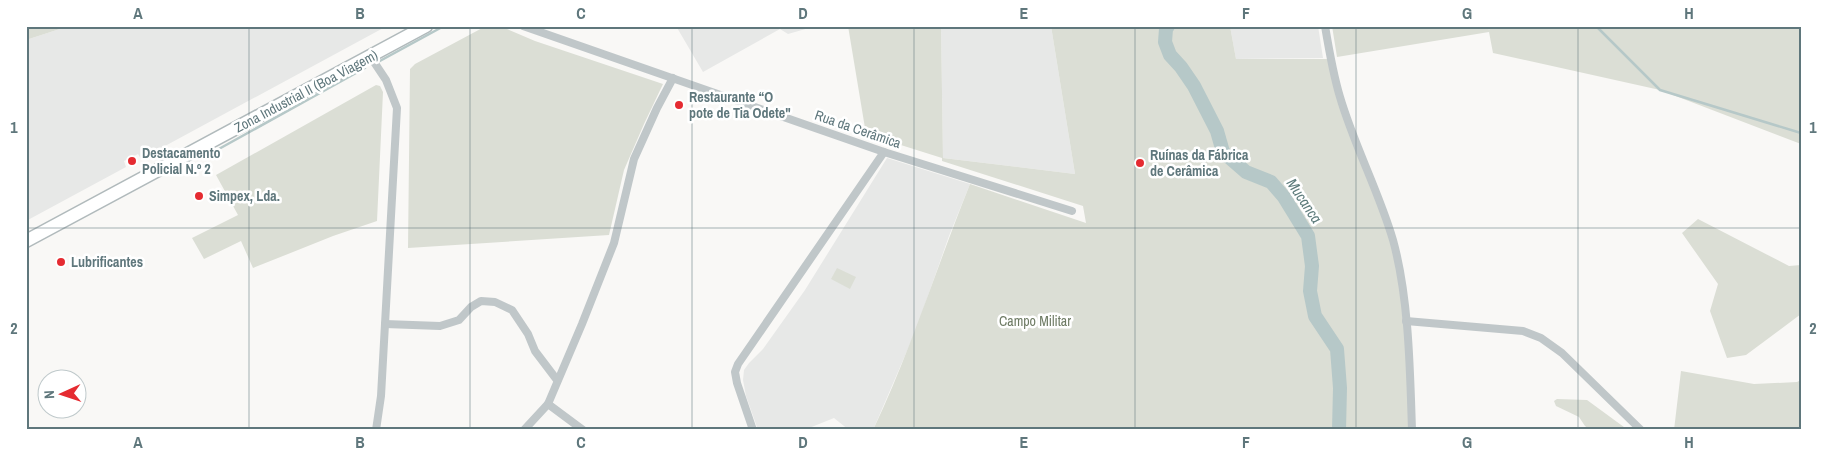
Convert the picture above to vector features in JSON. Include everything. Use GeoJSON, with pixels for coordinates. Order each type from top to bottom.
{"type":"FeatureCollection","features":[{"type":"Feature","properties":{"kind":"main road","name":"Zona Industrial II (Boa Viagem)"},"geometry":{"type":"LineString","coordinates":[[26,241],[426,26]]}},
{"type":"Feature","properties":{"kind":"street","name":"Rua da Cerâmica"},"geometry":{"type":"LineString","coordinates":[[523,26],[884,152],[1072,211]]}},
{"type":"Feature","properties":{"kind":"street"},"geometry":{"type":"LineString","coordinates":[[1325,26],[1330,59],[1340,98],[1393,241],[1406,321],[1412,430]]}},
{"type":"Feature","properties":{"kind":"street"},"geometry":{"type":"LineString","coordinates":[[370,56],[386,80],[397,108],[381,396],[376,430]]}},
{"type":"Feature","properties":{"kind":"street"},"geometry":{"type":"LineString","coordinates":[[524,430],[548,404],[582,324],[614,243],[634,159],[673,78]]}},
{"type":"Feature","properties":{"kind":"street"},"geometry":{"type":"LineString","coordinates":[[753,430],[737,383],[735,372],[738,364],[884,152]]}},
{"type":"Feature","properties":{"kind":"street"},"geometry":{"type":"LineString","coordinates":[[385,324],[440,326],[459,320],[471,306],[481,301],[496,302],[512,310],[528,334],[535,351],[557,380]]}},
{"type":"Feature","properties":{"kind":"street"},"geometry":{"type":"LineString","coordinates":[[1406,321],[1523,331],[1541,338],[1562,353],[1641,430]]}},
{"type":"Feature","properties":{"kind":"street"},"geometry":{"type":"LineString","coordinates":[[548,404],[583,430]]}},
{"type":"Feature","properties":{"kind":"shaded area"},"geometry":{"type":"Polygon","coordinates":[[[69,26],[387,26],[141,159],[138,154],[124,161],[126,167],[26,221],[26,40],[69,26]]]}},
{"type":"Feature","properties":{"kind":"shaded area"},"geometry":{"type":"Polygon","coordinates":[[[676,26],[816,26],[788,34],[780,29],[703,72],[676,26]]]}},
{"type":"Feature","properties":{"kind":"shaded area"},"geometry":{"type":"Polygon","coordinates":[[[941,26],[1051,26],[1075,174],[943,158],[941,26]]]}},
{"type":"Feature","properties":{"kind":"shaded area"},"geometry":{"type":"Polygon","coordinates":[[[1230,26],[1318,26],[1323,58],[1236,59],[1230,26]]]}},
{"type":"Feature","properties":{"kind":"shaded area"},"geometry":{"type":"Polygon","coordinates":[[[887,158],[970,184],[949,236],[916,330],[873,430],[849,430],[834,418],[804,430],[758,430],[746,396],[743,380],[744,370],[763,349],[805,290],[887,158]]]}},
{"type":"Feature","properties":{"kind":"green space"},"geometry":{"type":"Polygon","coordinates":[[[26,26],[69,26],[26,40],[26,26]]]}},
{"type":"Feature","properties":{"kind":"green space"},"geometry":{"type":"Polygon","coordinates":[[[486,26],[500,26],[535,41],[663,84],[624,170],[609,235],[408,248],[410,69],[415,64],[486,26]]]}},
{"type":"Feature","properties":{"kind":"green space","name":"Campo Militar"},"geometry":{"type":"Polygon","coordinates":[[[848,26],[941,26],[943,158],[1075,174],[1051,26],[1230,26],[1236,59],[1330,59],[1393,241],[1402,290],[1412,430],[873,430],[912,339],[970,184],[1086,223],[1083,206],[942,161],[942,158],[866,134],[848,26]]]}},
{"type":"Feature","properties":{"kind":"green space"},"geometry":{"type":"Polygon","coordinates":[[[1332,26],[1488,26],[1489,30],[1490,26],[1801,26],[1801,144],[1660,90],[1493,53],[1489,32],[1337,57],[1332,26]]]}},
{"type":"Feature","properties":{"kind":"green space"},"geometry":{"type":"Polygon","coordinates":[[[376,85],[380,86],[383,92],[377,221],[333,236],[253,268],[241,241],[204,259],[192,238],[238,215],[216,175],[376,85]]]}},
{"type":"Feature","properties":{"kind":"green space"},"geometry":{"type":"Polygon","coordinates":[[[1698,219],[1789,266],[1801,265],[1801,314],[1746,355],[1727,358],[1710,311],[1718,284],[1682,233],[1698,219]]]}},
{"type":"Feature","properties":{"kind":"green space"},"geometry":{"type":"Polygon","coordinates":[[[837,268],[856,277],[850,289],[831,279],[837,268]]]}},
{"type":"Feature","properties":{"kind":"green space"},"geometry":{"type":"Polygon","coordinates":[[[1681,371],[1754,384],[1797,382],[1801,380],[1801,430],[1674,430],[1681,371]]]}},
{"type":"Feature","properties":{"kind":"green space"},"geometry":{"type":"Polygon","coordinates":[[[1557,399],[1587,400],[1628,430],[1590,430],[1579,417],[1556,406],[1554,401],[1557,399]]]}},
{"type":"Feature","properties":{"kind":"waterway"},"geometry":{"type":"LineString","coordinates":[[378,62],[444,26]]}},
{"type":"Feature","properties":{"kind":"waterway","name":"Mucanca"},"geometry":{"type":"LineString","coordinates":[[1168,26],[1165,42],[1170,55],[1194,86],[1217,131],[1223,152],[1246,172],[1271,182],[1284,197],[1308,236],[1312,266],[1310,291],[1315,316],[1337,349],[1340,388],[1339,430]]}},
{"type":"Feature","properties":{"kind":"waterway"},"geometry":{"type":"LineString","coordinates":[[1596,26],[1660,90],[1801,133]]}},
{"type":"Feature","properties":{"kind":"waterway"},"geometry":{"type":"LineString","coordinates":[[208,155],[365,68]]}},
{"type":"Feature","properties":{"kind":"place","name":"Restaurante “O pote de Tia Odete\""},"geometry":{"type":"Point","coordinates":[679,105]}},
{"type":"Feature","properties":{"kind":"place","name":"Destacamento Policial N.º 2"},"geometry":{"type":"Point","coordinates":[132,161]}},
{"type":"Feature","properties":{"kind":"place","name":"Ruínas da Fábrica de Cerâmica"},"geometry":{"type":"Point","coordinates":[1140,163]}},
{"type":"Feature","properties":{"kind":"place","name":"Simpex, Lda."},"geometry":{"type":"Point","coordinates":[199,196]}},
{"type":"Feature","properties":{"kind":"place","name":"Lubrificantes"},"geometry":{"type":"Point","coordinates":[61,262]}}]}
